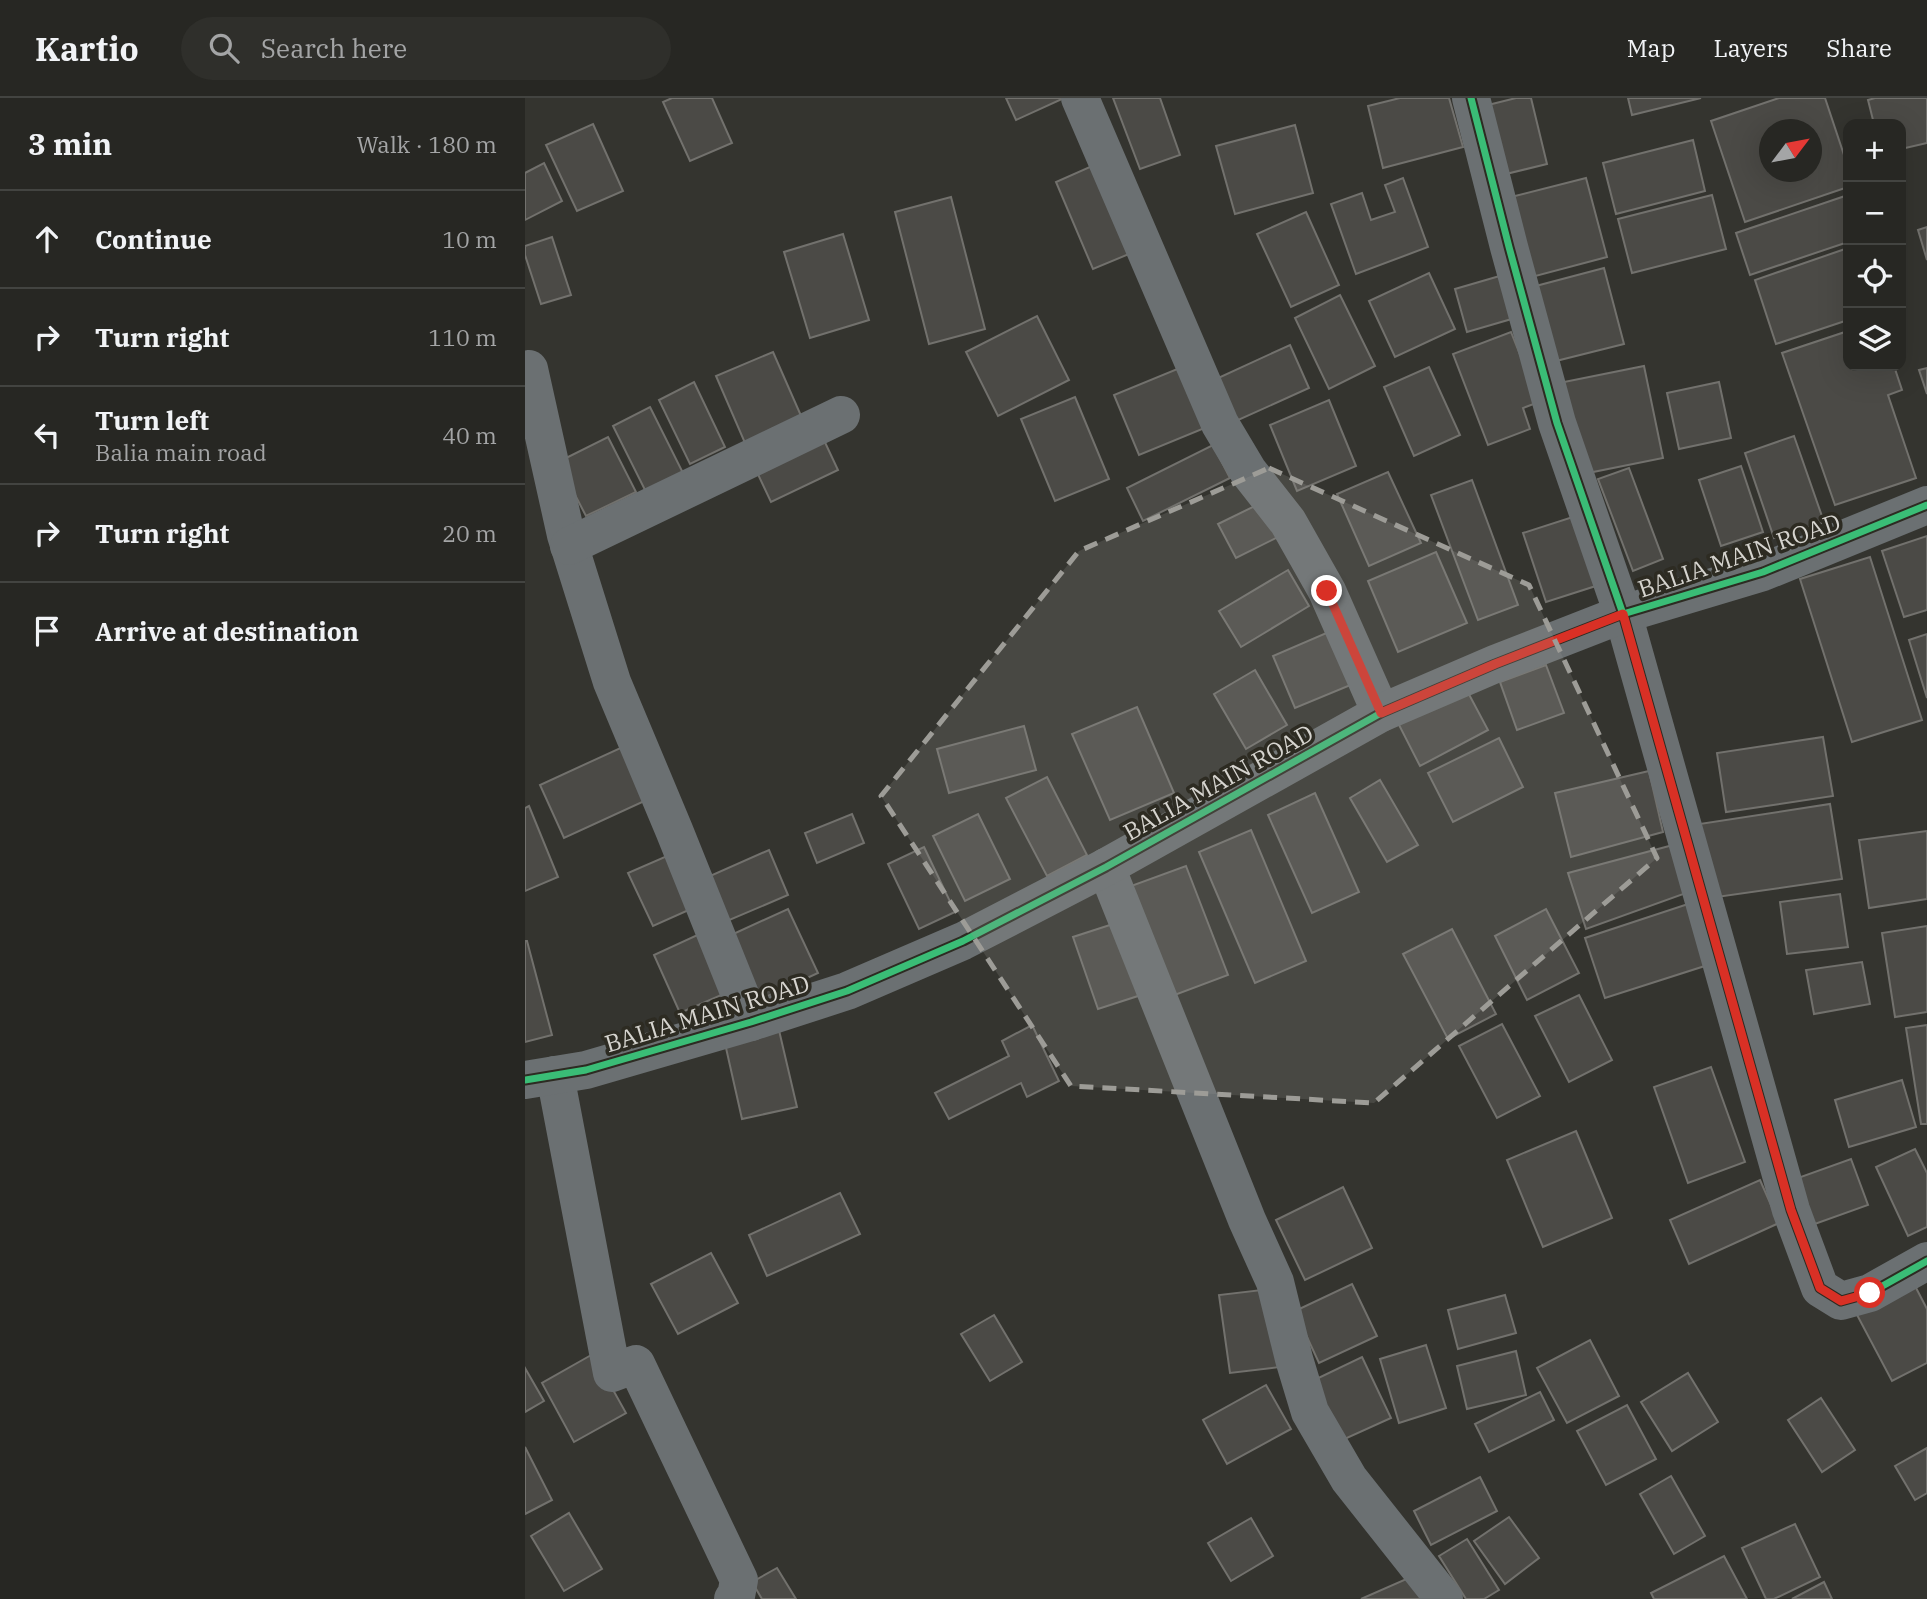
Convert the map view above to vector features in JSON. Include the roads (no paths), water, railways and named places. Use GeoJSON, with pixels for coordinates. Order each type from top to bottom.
{"type":"FeatureCollection","features":[{"type":"Feature","properties":{"kind":"street"},"geometry":{"type":"LineString","coordinates":[[1080,98],[1220,424],[1248,471],[1288,522],[1327,591],[1381,713]]}},
{"type":"Feature","properties":{"kind":"street"},"geometry":{"type":"LineString","coordinates":[[1471,98],[1557,423],[1623,614],[1791,1210],[1820,1288],[1841,1301],[1870,1293],[1927,1261]]}},
{"type":"Feature","properties":{"kind":"street"},"geometry":{"type":"LineString","coordinates":[[526,366],[569,546],[613,682],[751,1022]]}},
{"type":"Feature","properties":{"kind":"street"},"geometry":{"type":"LineString","coordinates":[[569,546],[841,415]]}},
{"type":"Feature","properties":{"kind":"street","name":"BALIA MAIN ROAD"},"geometry":{"type":"LineString","coordinates":[[540,1078],[586,1070],[751,1022],[847,990],[950,946],[1106,867],[1381,713],[1495,664],[1623,614],[1763,572],[1927,505]]}},
{"type":"Feature","properties":{"kind":"street"},"geometry":{"type":"LineString","coordinates":[[1106,867],[1247,1220],[1275,1282],[1310,1412],[1349,1479],[1444,1599]]}},
{"type":"Feature","properties":{"kind":"street"},"geometry":{"type":"LineString","coordinates":[[540,1078],[612,1373],[636,1364],[739,1580],[733,1599]]}}]}
